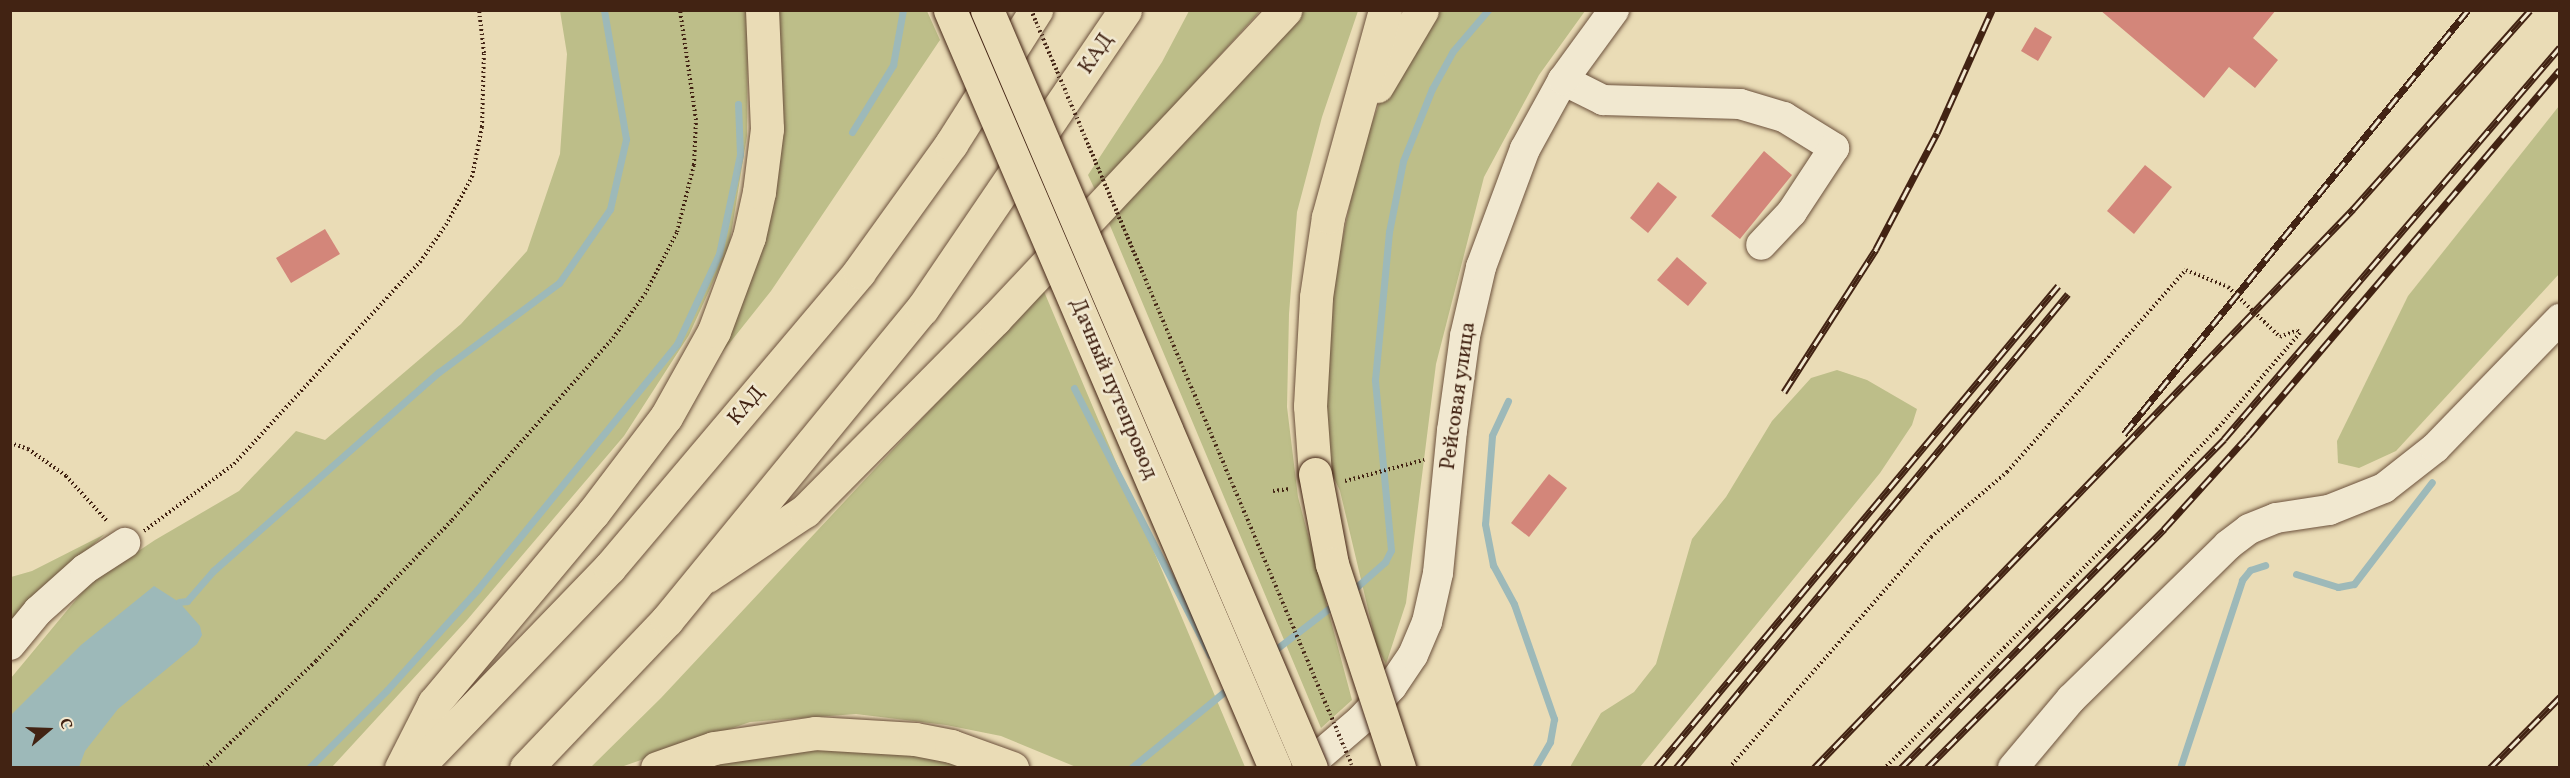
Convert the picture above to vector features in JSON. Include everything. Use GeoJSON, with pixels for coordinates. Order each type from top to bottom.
{"type":"FeatureCollection","features":[{"type":"Feature","properties":{"kind":"main road"},"geometry":{"type":"LineString","coordinates":[[401,768],[434,703],[585,522],[666,417],[714,331],[749,237],[759,192],[766,129],[762,10]]}},
{"type":"Feature","properties":{"kind":"main road","name":"Дачный путепровод"},"geometry":{"type":"LineString","coordinates":[[950,10],[1275,768]]}},
{"type":"Feature","properties":{"kind":"main road","name":"Дачный путепровод"},"geometry":{"type":"LineString","coordinates":[[987,10],[1311,768]]}},
{"type":"Feature","properties":{"kind":"main road","name":"КАД"},"geometry":{"type":"LineString","coordinates":[[416,768],[610,567],[859,273],[951,144],[1036,10]]}},
{"type":"Feature","properties":{"kind":"main road","name":"КАД"},"geometry":{"type":"LineString","coordinates":[[526,768],[703,579],[922,309],[1125,10]]}},
{"type":"Feature","properties":{"kind":"main road"},"geometry":{"type":"LineString","coordinates":[[703,579],[805,511],[995,319],[1285,10]]}},
{"type":"Feature","properties":{"kind":"main road"},"geometry":{"type":"LineString","coordinates":[[1385,10],[1346,143],[1328,217],[1316,297],[1310,406],[1315,474],[1332,564],[1399,768]]}},
{"type":"Feature","properties":{"kind":"main road"},"geometry":{"type":"LineString","coordinates":[[1346,143],[1422,10]]}},
{"type":"Feature","properties":{"kind":"main road"},"geometry":{"type":"LineString","coordinates":[[657,768],[714,748],[815,733],[915,739],[951,746],[1012,768]]}},
{"type":"Feature","properties":{"kind":"street","name":"Рейсовая улица"},"geometry":{"type":"LineString","coordinates":[[1305,768],[1361,720],[1392,686],[1413,655],[1436,582],[1465,336],[1481,267],[1521,159],[1563,80],[1614,10]]}},
{"type":"Feature","properties":{"kind":"street"},"geometry":{"type":"LineString","coordinates":[[1563,80],[1603,100],[1740,104],[1784,117],[1834,148],[1792,212],[1761,245]]}},
{"type":"Feature","properties":{"kind":"street"},"geometry":{"type":"LineString","coordinates":[[2013,768],[2071,699],[2228,544],[2249,529],[2276,518],[2329,510],[2384,488],[2435,448],[2559,319]]}},
{"type":"Feature","properties":{"kind":"street"},"geometry":{"type":"LineString","coordinates":[[10,645],[38,611],[84,569],[125,543]]}},
{"type":"Feature","properties":{"kind":"path"},"geometry":{"type":"LineString","coordinates":[[10,443],[28,448],[66,476],[125,543],[206,489],[234,464],[420,262],[446,225],[472,177],[482,126],[484,53],[479,10]]}},
{"type":"Feature","properties":{"kind":"path"},"geometry":{"type":"LineString","coordinates":[[204,768],[316,661],[452,520],[613,338],[645,294],[677,232],[694,165],[696,120],[680,10]]}},
{"type":"Feature","properties":{"kind":"path"},"geometry":{"type":"LineString","coordinates":[[1031,10],[1353,768]]}},
{"type":"Feature","properties":{"kind":"path"},"geometry":{"type":"LineString","coordinates":[[1729,768],[1931,537],[2007,472],[2186,270],[2228,287],[2280,337],[2297,330],[2300,333],[2143,507],[1885,768]]}},
{"type":"Feature","properties":{"kind":"path"},"geometry":{"type":"LineString","coordinates":[[1356,479],[1418,460],[1449,461]]}},
{"type":"Feature","properties":{"kind":"green space"},"geometry":{"type":"Polygon","coordinates":[[[560,11],[748,11],[747,136],[729,247],[689,335],[624,436],[467,620],[332,767],[11,768],[11,678],[89,584],[155,540],[239,491],[296,431],[325,440],[461,324],[527,251],[560,154],[567,54],[560,11]]]}},
{"type":"Feature","properties":{"kind":"green space"},"geometry":{"type":"Polygon","coordinates":[[[777,11],[927,11],[940,40],[771,291],[705,374],[779,146],[780,39],[777,11]]]}},
{"type":"Feature","properties":{"kind":"green space"},"geometry":{"type":"Polygon","coordinates":[[[1189,11],[1260,11],[1096,192],[1088,175],[1162,62],[1189,11]]]}},
{"type":"Feature","properties":{"kind":"green space"},"geometry":{"type":"Polygon","coordinates":[[[1299,11],[1358,11],[1322,117],[1297,212],[1289,314],[1287,407],[1298,497],[1352,700],[1321,728],[1106,216],[1299,11]]]}},
{"type":"Feature","properties":{"kind":"green space"},"geometry":{"type":"Polygon","coordinates":[[[1431,11],[1585,11],[1539,75],[1484,177],[1436,364],[1406,603],[1386,664],[1377,647],[1340,491],[1330,469],[1322,406],[1329,301],[1361,153],[1390,74],[1431,11]]]}},
{"type":"Feature","properties":{"kind":"green space"},"geometry":{"type":"Polygon","coordinates":[[[2559,106],[2559,274],[2396,451],[2359,468],[2338,463],[2337,441],[2408,296],[2559,106]]]}},
{"type":"Feature","properties":{"kind":"green space"},"geometry":{"type":"Polygon","coordinates":[[[1043,289],[1245,767],[1076,767],[1001,736],[946,725],[856,714],[750,722],[621,767],[590,768],[661,698],[1043,289]]]}},
{"type":"Feature","properties":{"kind":"green space"},"geometry":{"type":"Polygon","coordinates":[[[1837,370],[1867,380],[1917,409],[1912,425],[1880,473],[1640,767],[1570,767],[1601,713],[1634,692],[1656,664],[1692,539],[1726,497],[1772,421],[1811,378],[1837,370]]]}},
{"type":"Feature","properties":{"kind":"green space"},"geometry":{"type":"Polygon","coordinates":[[[105,534],[11,619],[11,577],[32,571],[105,534]]]}},
{"type":"Feature","properties":{"kind":"green space"},"geometry":{"type":"Polygon","coordinates":[[[828,743],[914,749],[986,768],[693,768],[828,743]]]}},
{"type":"Feature","properties":{"kind":"water"},"geometry":{"type":"Polygon","coordinates":[[[154,586],[179,602],[200,626],[202,635],[197,644],[118,709],[85,751],[79,767],[11,767],[12,714],[81,645],[154,586]]]}},
{"type":"Feature","properties":{"kind":"building"},"geometry":{"type":"Polygon","coordinates":[[[2100,10],[2276,10],[2253,38],[2278,60],[2255,88],[2229,67],[2204,98],[2100,10]]]}},
{"type":"Feature","properties":{"kind":"building"},"geometry":{"type":"Polygon","coordinates":[[[2035,27],[2052,37],[2038,61],[2021,51],[2035,27]]]}},
{"type":"Feature","properties":{"kind":"building"},"geometry":{"type":"Polygon","coordinates":[[[1764,151],[1792,175],[1740,239],[1711,216],[1764,151]]]}},
{"type":"Feature","properties":{"kind":"building"},"geometry":{"type":"Polygon","coordinates":[[[2145,165],[2172,187],[2134,234],[2107,211],[2145,165]]]}},
{"type":"Feature","properties":{"kind":"building"},"geometry":{"type":"Polygon","coordinates":[[[1658,182],[1677,197],[1648,233],[1630,218],[1658,182]]]}},
{"type":"Feature","properties":{"kind":"building"},"geometry":{"type":"Polygon","coordinates":[[[325,229],[340,254],[291,283],[276,258],[325,229]]]}},
{"type":"Feature","properties":{"kind":"building"},"geometry":{"type":"Polygon","coordinates":[[[1677,257],[1707,283],[1688,306],[1657,280],[1677,257]]]}},
{"type":"Feature","properties":{"kind":"building"},"geometry":{"type":"Polygon","coordinates":[[[1549,474],[1567,488],[1529,537],[1511,523],[1549,474]]]}},
{"type":"Feature","properties":{"kind":"waterway"},"geometry":{"type":"LineString","coordinates":[[179,602],[187,601],[213,571],[439,372],[559,283],[610,209],[626,139],[604,10]]}},
{"type":"Feature","properties":{"kind":"waterway"},"geometry":{"type":"LineString","coordinates":[[852,132],[893,65],[903,10]]}},
{"type":"Feature","properties":{"kind":"waterway"},"geometry":{"type":"LineString","coordinates":[[1352,591],[1385,562],[1391,550],[1375,380],[1389,232],[1403,161],[1432,89],[1453,51],[1488,10]]}},
{"type":"Feature","properties":{"kind":"waterway"},"geometry":{"type":"LineString","coordinates":[[309,768],[387,690],[477,590],[677,344],[719,254],[740,154],[738,104]]}},
{"type":"Feature","properties":{"kind":"waterway"},"geometry":{"type":"LineString","coordinates":[[1074,388],[1210,655]]}},
{"type":"Feature","properties":{"kind":"waterway"},"geometry":{"type":"LineString","coordinates":[[1508,401],[1492,436],[1485,524],[1493,565],[1514,604],[1554,719],[1550,742],[1535,768]]}},
{"type":"Feature","properties":{"kind":"waterway"},"geometry":{"type":"LineString","coordinates":[[2296,574],[2338,587],[2354,584],[2432,482]]}},
{"type":"Feature","properties":{"kind":"waterway"},"geometry":{"type":"LineString","coordinates":[[2180,768],[2242,580],[2250,570],[2265,565]]}},
{"type":"Feature","properties":{"kind":"waterway"},"geometry":{"type":"LineString","coordinates":[[1271,653],[1336,603]]}},
{"type":"Feature","properties":{"kind":"waterway"},"geometry":{"type":"LineString","coordinates":[[1131,768],[1230,687]]}},
{"type":"Feature","properties":{"kind":"railway"},"geometry":{"type":"LineString","coordinates":[[1784,392],[1876,249],[1937,133],[1992,10]]}},
{"type":"Feature","properties":{"kind":"railway"},"geometry":{"type":"LineString","coordinates":[[2124,434],[2468,10]]}},
{"type":"Feature","properties":{"kind":"railway"},"geometry":{"type":"LineString","coordinates":[[1814,768],[2353,209],[2530,10]]}},
{"type":"Feature","properties":{"kind":"railway"},"geometry":{"type":"LineString","coordinates":[[1901,768],[2224,439],[2560,47]]}},
{"type":"Feature","properties":{"kind":"railway"},"geometry":{"type":"LineString","coordinates":[[1927,768],[2164,529],[2248,436],[2560,70]]}},
{"type":"Feature","properties":{"kind":"railway"},"geometry":{"type":"LineString","coordinates":[[1656,768],[2058,286]]}},
{"type":"Feature","properties":{"kind":"railway"},"geometry":{"type":"LineString","coordinates":[[1676,768],[2068,294]]}},
{"type":"Feature","properties":{"kind":"railway"},"geometry":{"type":"LineString","coordinates":[[2490,768],[2560,697]]}}]}
